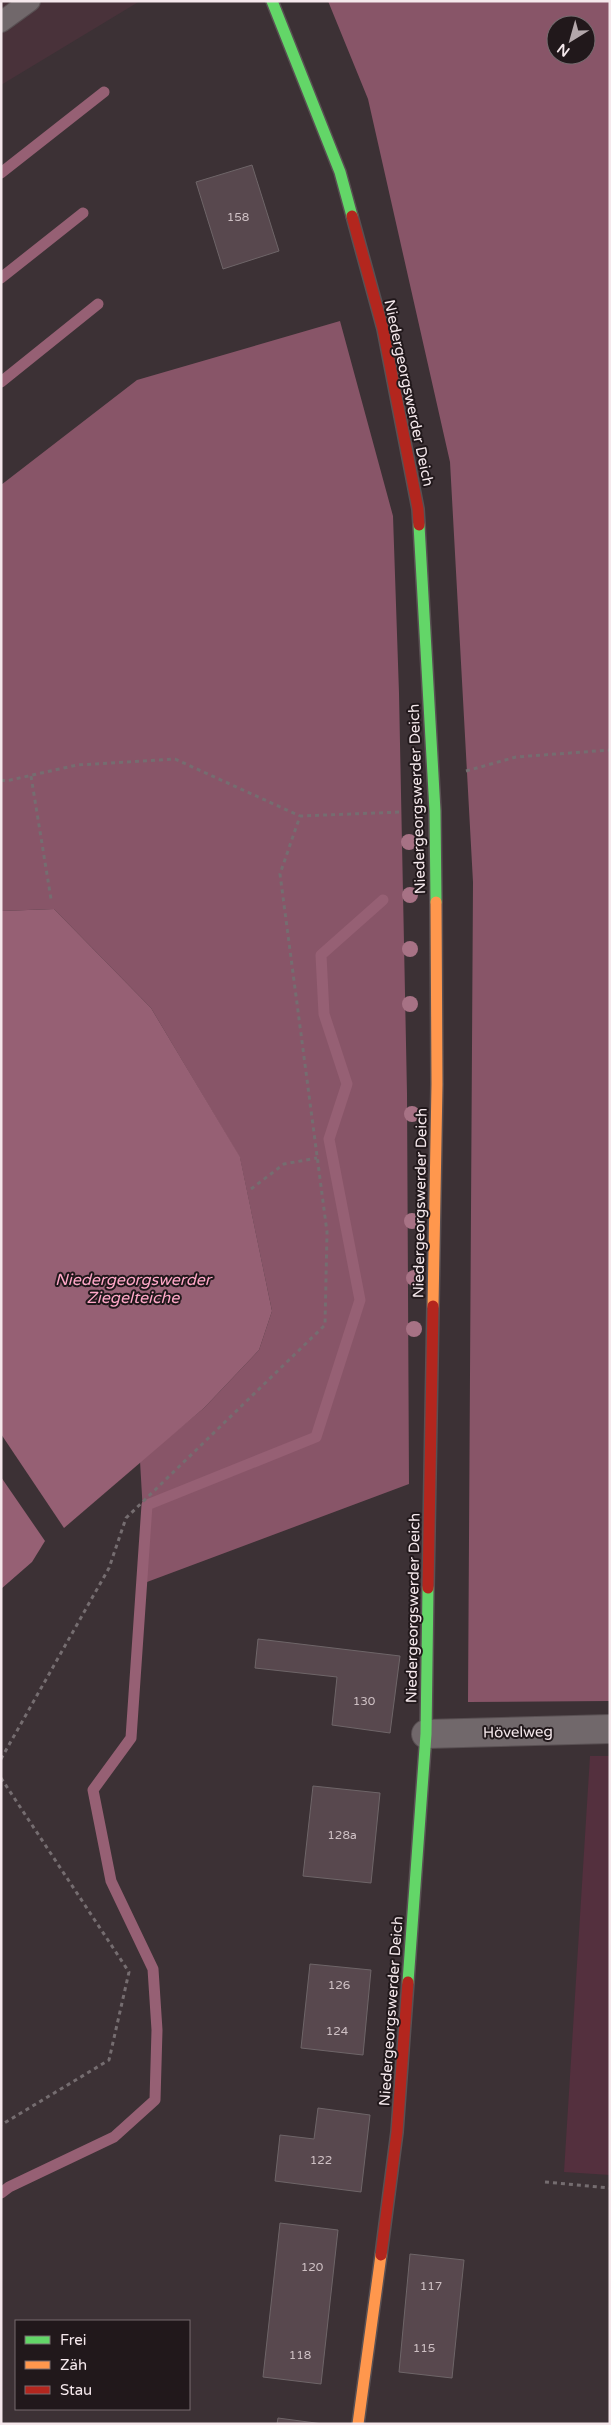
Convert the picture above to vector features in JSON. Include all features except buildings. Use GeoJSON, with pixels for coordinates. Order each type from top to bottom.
{"type":"FeatureCollection","features":[{"type":"Feature","properties":{"kind":"street","name":"Niedergeorgswerder Deich"},"geometry":{"type":"LineString","coordinates":[[272,1],[340,172],[383,329],[418,509],[434,779],[437,1084],[426,1734],[397,2132],[358,2424]]}},
{"type":"Feature","properties":{"kind":"street","name":"Hövelweg"},"geometry":{"type":"LineString","coordinates":[[426,1734],[610,1729]]}},
{"type":"Feature","properties":{"kind":"lane"},"geometry":{"type":"LineString","coordinates":[[1,22],[30,1]]}},
{"type":"Feature","properties":{"kind":"path"},"geometry":{"type":"LineString","coordinates":[[434,779],[516,757],[610,750]]}},
{"type":"Feature","properties":{"kind":"path"},"geometry":{"type":"LineString","coordinates":[[1,780],[31,776],[77,765],[175,759],[300,816],[435,811]]}},
{"type":"Feature","properties":{"kind":"path"},"geometry":{"type":"LineString","coordinates":[[31,776],[51,899]]}},
{"type":"Feature","properties":{"kind":"path"},"geometry":{"type":"LineString","coordinates":[[1,1759],[109,1568],[126,1518],[325,1325],[327,1232],[280,874],[300,816]]}},
{"type":"Feature","properties":{"kind":"path"},"geometry":{"type":"LineString","coordinates":[[251,1189],[284,1164],[317,1158]]}},
{"type":"Feature","properties":{"kind":"path"},"geometry":{"type":"LineString","coordinates":[[1,1778],[129,1972],[109,2060],[1,2126]]}},
{"type":"Feature","properties":{"kind":"path"},"geometry":{"type":"LineString","coordinates":[[546,2182],[610,2188]]}},
{"type":"Feature","properties":{"kind":"shaded area"},"geometry":{"type":"Polygon","coordinates":[[[1,1],[140,1],[1,85],[1,1]]]}},
{"type":"Feature","properties":{"kind":"shaded area"},"geometry":{"type":"Polygon","coordinates":[[[328,1],[609,1],[610,1701],[468,1702],[473,882],[450,462],[368,99],[328,1]]]}},
{"type":"Feature","properties":{"kind":"shaded area"},"geometry":{"type":"Polygon","coordinates":[[[340,321],[393,516],[399,693],[407,1093],[409,1484],[147,1582],[140,1461],[204,1408],[259,1350],[272,1311],[240,1158],[151,1008],[54,909],[1,911],[1,485],[137,380],[340,321]]]}},
{"type":"Feature","properties":{"kind":"shaded area"},"geometry":{"type":"Polygon","coordinates":[[[590,1756],[610,1756],[610,2175],[564,2172],[590,1756]]]}},
{"type":"Feature","properties":{"kind":"water","name":"Niedergeorgswerder Ziegelteiche"},"geometry":{"type":"Polygon","coordinates":[[[54,909],[151,1008],[240,1157],[272,1311],[259,1350],[204,1408],[64,1528],[1,1434],[1,911],[54,909]]]}},
{"type":"Feature","properties":{"kind":"water"},"geometry":{"type":"Polygon","coordinates":[[[1,1477],[45,1541],[32,1562],[1,1589],[1,1477]]]}},
{"type":"Feature","properties":{"kind":"waterway"},"geometry":{"type":"LineString","coordinates":[[1,173],[104,92]]}},
{"type":"Feature","properties":{"kind":"waterway"},"geometry":{"type":"LineString","coordinates":[[1,278],[83,213]]}},
{"type":"Feature","properties":{"kind":"waterway"},"geometry":{"type":"LineString","coordinates":[[1,382],[98,304]]}},
{"type":"Feature","properties":{"kind":"waterway"},"geometry":{"type":"LineString","coordinates":[[1,2193],[9,2187],[114,2137],[155,2100],[157,2030],[153,1969],[111,1881],[93,1790],[131,1738],[147,1505],[316,1437],[360,1300],[329,1139],[347,1084],[324,1014],[321,955],[383,900]]}},
{"type":"Feature","properties":{"kind":"traffic: fast"},"geometry":{"type":"LineString","coordinates":[[272,1],[340,172],[352,216]]}},
{"type":"Feature","properties":{"kind":"traffic: fast"},"geometry":{"type":"LineString","coordinates":[[419,525],[435,811],[436,902]]}},
{"type":"Feature","properties":{"kind":"traffic: fast"},"geometry":{"type":"LineString","coordinates":[[408,1982],[426,1734],[428,1588]]}},
{"type":"Feature","properties":{"kind":"traffic: slow"},"geometry":{"type":"LineString","coordinates":[[433,1306],[437,1084],[436,902]]}},
{"type":"Feature","properties":{"kind":"traffic: slow"},"geometry":{"type":"LineString","coordinates":[[358,2424],[381,2255]]}},
{"type":"Feature","properties":{"kind":"traffic: jam"},"geometry":{"type":"LineString","coordinates":[[352,216],[383,329],[418,509],[419,525]]}},
{"type":"Feature","properties":{"kind":"traffic: jam"},"geometry":{"type":"LineString","coordinates":[[428,1588],[433,1306]]}},
{"type":"Feature","properties":{"kind":"traffic: jam"},"geometry":{"type":"LineString","coordinates":[[381,2255],[397,2132],[408,1982]]}}]}
